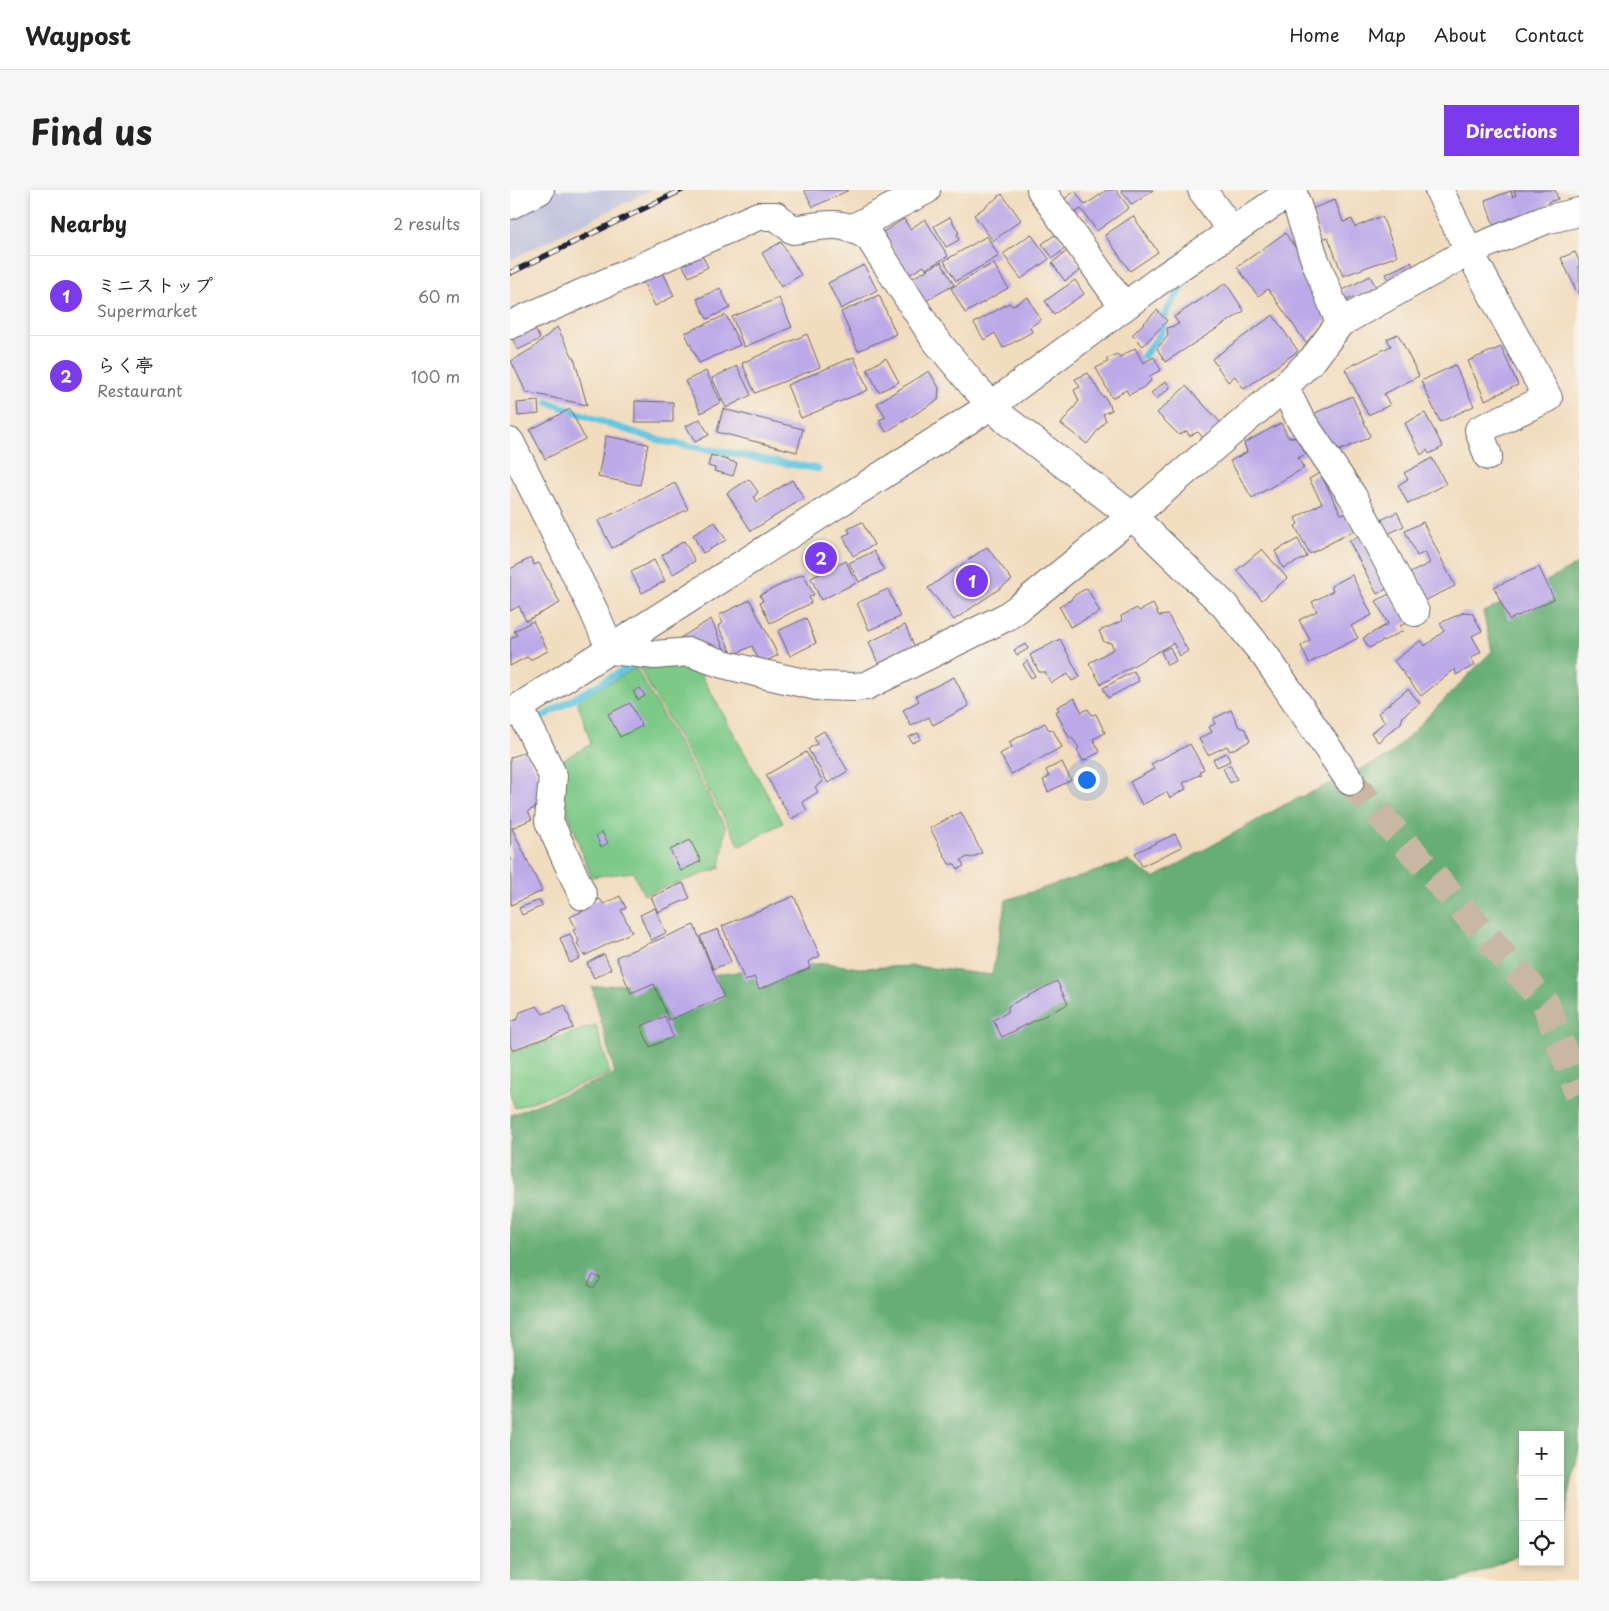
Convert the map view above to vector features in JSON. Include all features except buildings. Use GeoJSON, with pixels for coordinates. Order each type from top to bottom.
{"type":"FeatureCollection","features":[{"type":"Feature","properties":{"kind":"street"},"geometry":{"type":"LineString","coordinates":[[510,204],[540,190]]}},
{"type":"Feature","properties":{"kind":"street"},"geometry":{"type":"LineString","coordinates":[[853,228],[926,190]]}},
{"type":"Feature","properties":{"kind":"street"},"geometry":{"type":"LineString","coordinates":[[1041,190],[1124,307]]}},
{"type":"Feature","properties":{"kind":"street"},"geometry":{"type":"LineString","coordinates":[[1202,190],[1232,231]]}},
{"type":"Feature","properties":{"kind":"street"},"geometry":{"type":"LineString","coordinates":[[583,896],[549,821],[553,776],[515,710],[992,405],[1160,280],[1293,190],[1315,260],[1340,323]]}},
{"type":"Feature","properties":{"kind":"street"},"geometry":{"type":"LineString","coordinates":[[1439,190],[1469,251],[1548,398],[1479,430],[1488,456]]}},
{"type":"Feature","properties":{"kind":"street"},"geometry":{"type":"LineString","coordinates":[[611,650],[655,655],[689,652],[723,664],[817,686],[866,686],[1006,617],[1020,607],[1132,516],[1284,387],[1314,358],[1340,323],[1469,251],[1545,220],[1579,212]]}},
{"type":"Feature","properties":{"kind":"street"},"geometry":{"type":"LineString","coordinates":[[510,325],[758,216],[776,216],[793,230],[833,224],[853,228],[869,237],[934,338],[973,385],[1006,420],[1132,516],[1224,605],[1266,657],[1350,781]]}},
{"type":"Feature","properties":{"kind":"street"},"geometry":{"type":"LineString","coordinates":[[1284,387],[1299,417],[1353,498],[1415,612]]}},
{"type":"Feature","properties":{"kind":"street"},"geometry":{"type":"LineString","coordinates":[[510,442],[593,609],[611,650]]}},
{"type":"Feature","properties":{"kind":"shaded area"},"geometry":{"type":"Polygon","coordinates":[[[554,190],[651,190],[510,260],[510,212],[554,190]]]}},
{"type":"Feature","properties":{"kind":"green space"},"geometry":{"type":"Polygon","coordinates":[[[1579,563],[1579,1448],[1564,1519],[1564,1431],[1519,1431],[1519,1556],[1458,1581],[510,1581],[511,1115],[615,1074],[592,987],[826,963],[859,968],[914,966],[992,975],[1006,900],[1128,861],[1154,878],[1284,805],[1389,756],[1492,651],[1483,612],[1527,592],[1579,563]]]}},
{"type":"Feature","properties":{"kind":"green space"},"geometry":{"type":"Polygon","coordinates":[[[695,663],[783,823],[740,846],[638,666],[695,663]]]}},
{"type":"Feature","properties":{"kind":"green space"},"geometry":{"type":"Polygon","coordinates":[[[636,668],[726,827],[720,868],[644,895],[633,872],[591,877],[560,791],[555,764],[591,744],[577,700],[636,668]]]}},
{"type":"Feature","properties":{"kind":"green space"},"geometry":{"type":"Polygon","coordinates":[[[596,1025],[610,1074],[515,1108],[510,1094],[510,1053],[596,1025]]]}},
{"type":"Feature","properties":{"kind":"waterway"},"geometry":{"type":"LineString","coordinates":[[1144,356],[1161,333],[1166,312],[1185,283]]}},
{"type":"Feature","properties":{"kind":"waterway"},"geometry":{"type":"LineString","coordinates":[[548,402],[662,441],[818,469]]}},
{"type":"Feature","properties":{"kind":"waterway"},"geometry":{"type":"LineString","coordinates":[[533,722],[638,662]]}},
{"type":"Feature","properties":{"kind":"tunnel"},"geometry":{"type":"LineString","coordinates":[[1350,781],[1546,1004],[1579,1094]]}},
{"type":"Feature","properties":{"kind":"railway"},"geometry":{"type":"LineString","coordinates":[[510,273],[682,190]]}},
{"type":"Feature","properties":{"kind":"place","name":"らく亭"},"geometry":{"type":"Point","coordinates":[821,558]}},
{"type":"Feature","properties":{"kind":"place","name":"ミニストップ"},"geometry":{"type":"Point","coordinates":[972,581]}}]}
